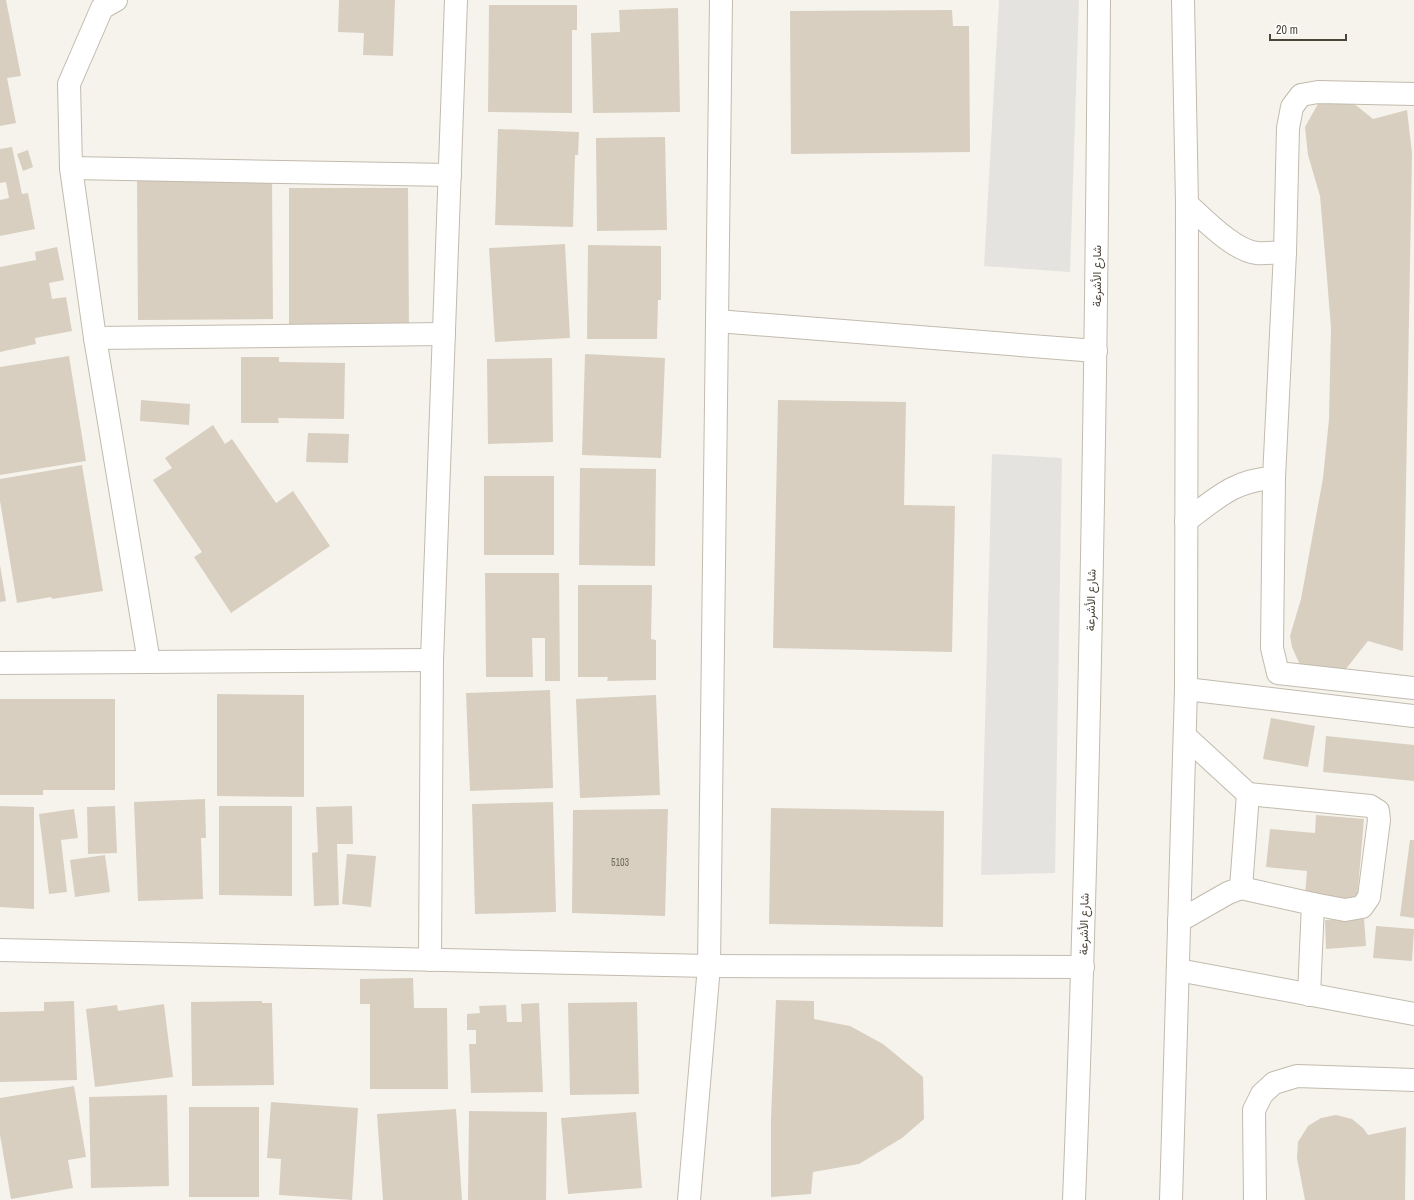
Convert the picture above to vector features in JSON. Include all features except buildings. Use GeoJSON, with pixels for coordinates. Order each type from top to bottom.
{"type":"FeatureCollection","features":[{"type":"Feature","properties":{"kind":"street"},"geometry":{"type":"LineString","coordinates":[[116,0],[102,8],[69,84],[71,168],[95,338],[149,662]]}},
{"type":"Feature","properties":{"kind":"street"},"geometry":{"type":"LineString","coordinates":[[430,960],[432,660],[456,0]]}},
{"type":"Feature","properties":{"kind":"street"},"geometry":{"type":"LineString","coordinates":[[689,1200],[709,966],[721,0]]}},
{"type":"Feature","properties":{"kind":"street","name":"شارع الأشرعة"},"geometry":{"type":"LineString","coordinates":[[1074,1200],[1083,967],[1096,351],[1099,0]]}},
{"type":"Feature","properties":{"kind":"street"},"geometry":{"type":"LineString","coordinates":[[1171,1200],[1186,689],[1186,204],[1183,0]]}},
{"type":"Feature","properties":{"kind":"street"},"geometry":{"type":"LineString","coordinates":[[1414,94],[1318,92],[1301,95],[1292,107],[1288,128],[1285,252],[1274,478],[1272,648],[1278,673],[1414,688]]}},
{"type":"Feature","properties":{"kind":"street"},"geometry":{"type":"LineString","coordinates":[[71,168],[450,175]]}},
{"type":"Feature","properties":{"kind":"street"},"geometry":{"type":"LineString","coordinates":[[1186,204],[1230,241],[1244,250],[1256,253],[1285,252]]}},
{"type":"Feature","properties":{"kind":"street"},"geometry":{"type":"LineString","coordinates":[[717,321],[1096,351]]}},
{"type":"Feature","properties":{"kind":"street"},"geometry":{"type":"LineString","coordinates":[[95,338],[444,334]]}},
{"type":"Feature","properties":{"kind":"street"},"geometry":{"type":"LineString","coordinates":[[1186,521],[1226,492],[1241,484],[1258,479],[1274,478]]}},
{"type":"Feature","properties":{"kind":"street"},"geometry":{"type":"LineString","coordinates":[[0,663],[432,660]]}},
{"type":"Feature","properties":{"kind":"street"},"geometry":{"type":"LineString","coordinates":[[1186,689],[1414,716]]}},
{"type":"Feature","properties":{"kind":"street"},"geometry":{"type":"LineString","coordinates":[[1179,921],[1228,893],[1241,888],[1345,910],[1362,907],[1369,897],[1380,820],[1378,812],[1370,806],[1248,794],[1185,736]]}},
{"type":"Feature","properties":{"kind":"street"},"geometry":{"type":"LineString","coordinates":[[1241,888],[1248,794]]}},
{"type":"Feature","properties":{"kind":"street"},"geometry":{"type":"LineString","coordinates":[[1309,994],[1313,904]]}},
{"type":"Feature","properties":{"kind":"street"},"geometry":{"type":"LineString","coordinates":[[0,950],[709,966],[1083,967]]}},
{"type":"Feature","properties":{"kind":"street"},"geometry":{"type":"LineString","coordinates":[[1178,970],[1414,1014]]}},
{"type":"Feature","properties":{"kind":"street"},"geometry":{"type":"LineString","coordinates":[[1255,1200],[1254,1110],[1262,1094],[1274,1084],[1297,1076],[1414,1080]]}},
{"type":"Feature","properties":{"kind":"shaded area"},"geometry":{"type":"Polygon","coordinates":[[[999,0],[1079,0],[1070,272],[984,266],[999,0]]]}},
{"type":"Feature","properties":{"kind":"shaded area"},"geometry":{"type":"Polygon","coordinates":[[[992,454],[1062,458],[1055,873],[981,875],[992,454]]]}}]}
